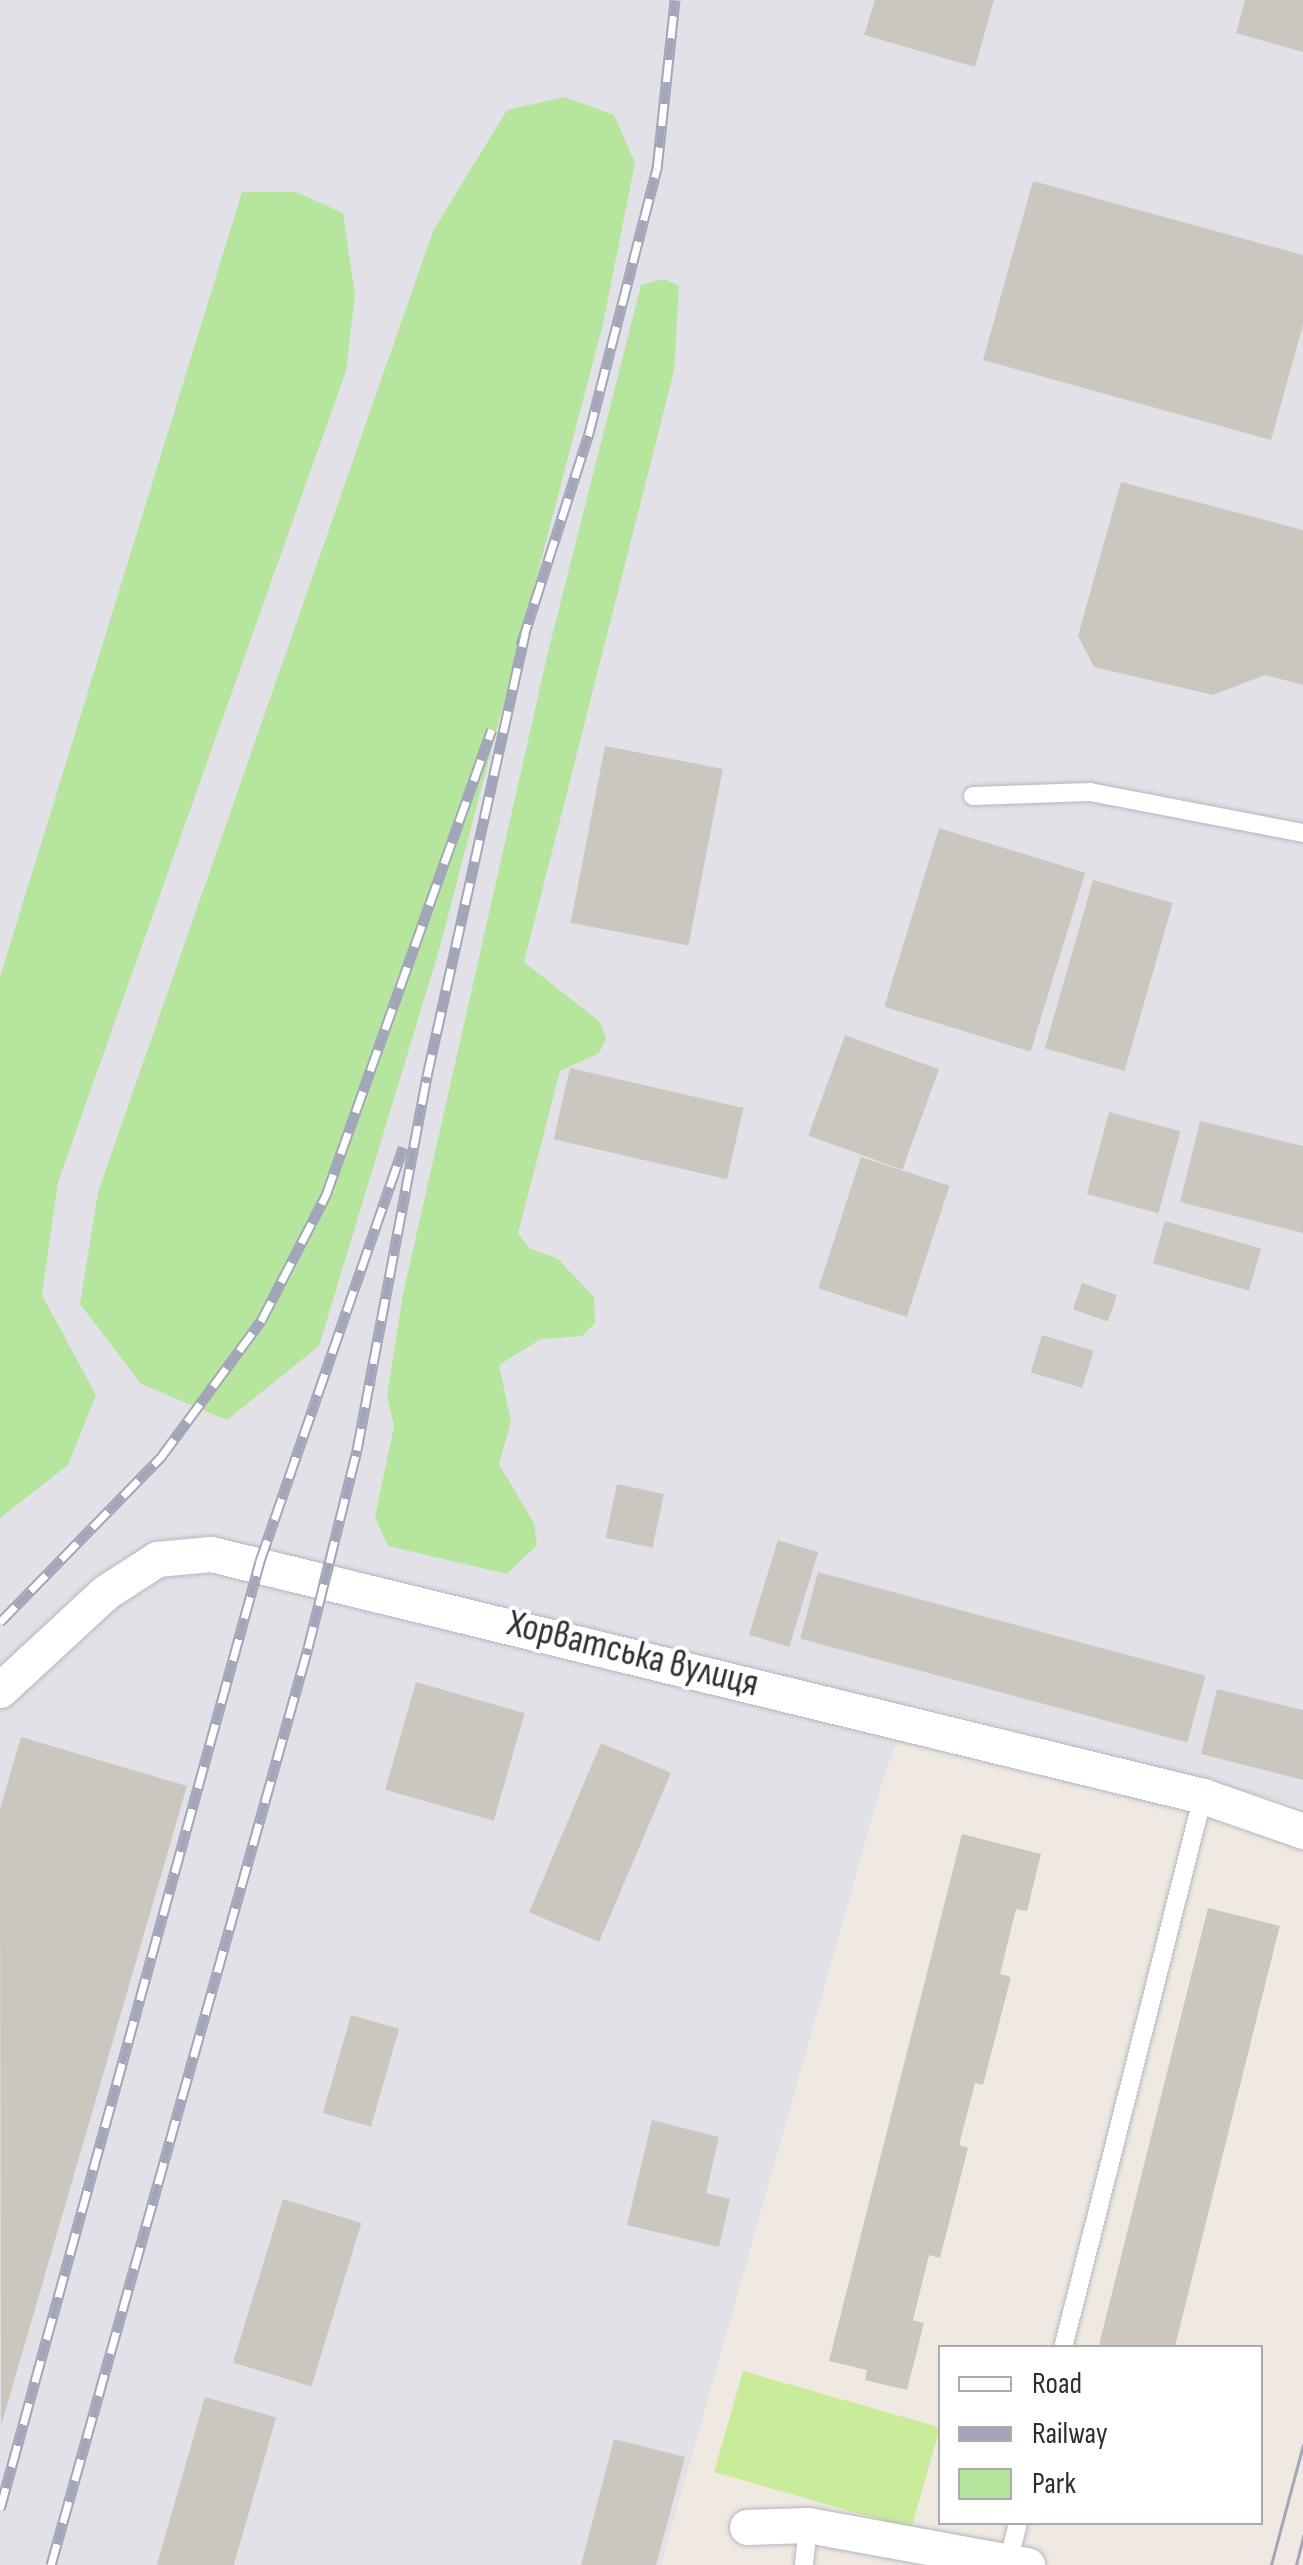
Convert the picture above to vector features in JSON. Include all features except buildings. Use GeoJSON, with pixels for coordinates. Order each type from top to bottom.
{"type":"FeatureCollection","features":[{"type":"Feature","properties":{"kind":"street","name":"Хорватська вулиця"},"geometry":{"type":"LineString","coordinates":[[0,1690],[132,1575],[157,1559],[211,1554],[1204,1796],[1303,1830]]}},
{"type":"Feature","properties":{"kind":"street"},"geometry":{"type":"LineString","coordinates":[[747,2527],[808,2525],[1018,2562]]}},
{"type":"Feature","properties":{"kind":"lane"},"geometry":{"type":"LineString","coordinates":[[973,796],[1090,792],[1303,833]]}},
{"type":"Feature","properties":{"kind":"lane"},"geometry":{"type":"LineString","coordinates":[[1064,2345],[1204,1796]]}},
{"type":"Feature","properties":{"kind":"lane"},"geometry":{"type":"LineString","coordinates":[[804,2565],[808,2525]]}},
{"type":"Feature","properties":{"kind":"lane"},"geometry":{"type":"LineString","coordinates":[[1018,2525],[1018,2562]]}},
{"type":"Feature","properties":{"kind":"shaded area"},"geometry":{"type":"Polygon","coordinates":[[[0,0],[1303,0],[1303,1807],[912,1703],[884,1776],[661,2565],[0,2565],[0,0]]]}},
{"type":"Feature","properties":{"kind":"green space"},"geometry":{"type":"Polygon","coordinates":[[[565,97],[614,115],[635,163],[603,324],[439,950],[319,1346],[227,1420],[141,1384],[80,1304],[98,1192],[433,231],[507,110],[565,97]]]}},
{"type":"Feature","properties":{"kind":"green space"},"geometry":{"type":"Polygon","coordinates":[[[242,192],[296,192],[343,213],[355,295],[346,371],[58,1182],[42,1295],[96,1395],[68,1465],[0,1518],[0,977],[242,192]]]}},
{"type":"Feature","properties":{"kind":"green space"},"geometry":{"type":"Polygon","coordinates":[[[664,279],[679,286],[674,371],[524,962],[600,1022],[606,1039],[599,1053],[560,1071],[518,1233],[529,1248],[558,1259],[594,1297],[595,1323],[582,1336],[541,1339],[499,1365],[511,1422],[499,1464],[534,1523],[537,1545],[507,1574],[388,1546],[375,1517],[394,1426],[387,1396],[403,1294],[548,652],[641,285],[664,279]]]}},
{"type":"Feature","properties":{"kind":"green space"},"geometry":{"type":"Polygon","coordinates":[[[743,2371],[938,2427],[911,2528],[714,2472],[743,2371]]]}},
{"type":"Feature","properties":{"kind":"tram line"},"geometry":{"type":"LineString","coordinates":[[1271,2565],[1303,2445]]}},
{"type":"Feature","properties":{"kind":"tram line"},"geometry":{"type":"LineString","coordinates":[[1296,2565],[1303,2536]]}},
{"type":"Feature","properties":{"kind":"railway"},"geometry":{"type":"LineString","coordinates":[[521,645],[589,433],[657,169],[675,0]]}},
{"type":"Feature","properties":{"kind":"railway"},"geometry":{"type":"LineString","coordinates":[[51,2565],[308,1648],[357,1450],[427,1076],[525,633]]}},
{"type":"Feature","properties":{"kind":"railway"},"geometry":{"type":"LineString","coordinates":[[0,1622],[161,1457],[261,1321],[326,1195],[492,730]]}},
{"type":"Feature","properties":{"kind":"railway"},"geometry":{"type":"LineString","coordinates":[[0,2509],[260,1561],[403,1147]]}}]}
